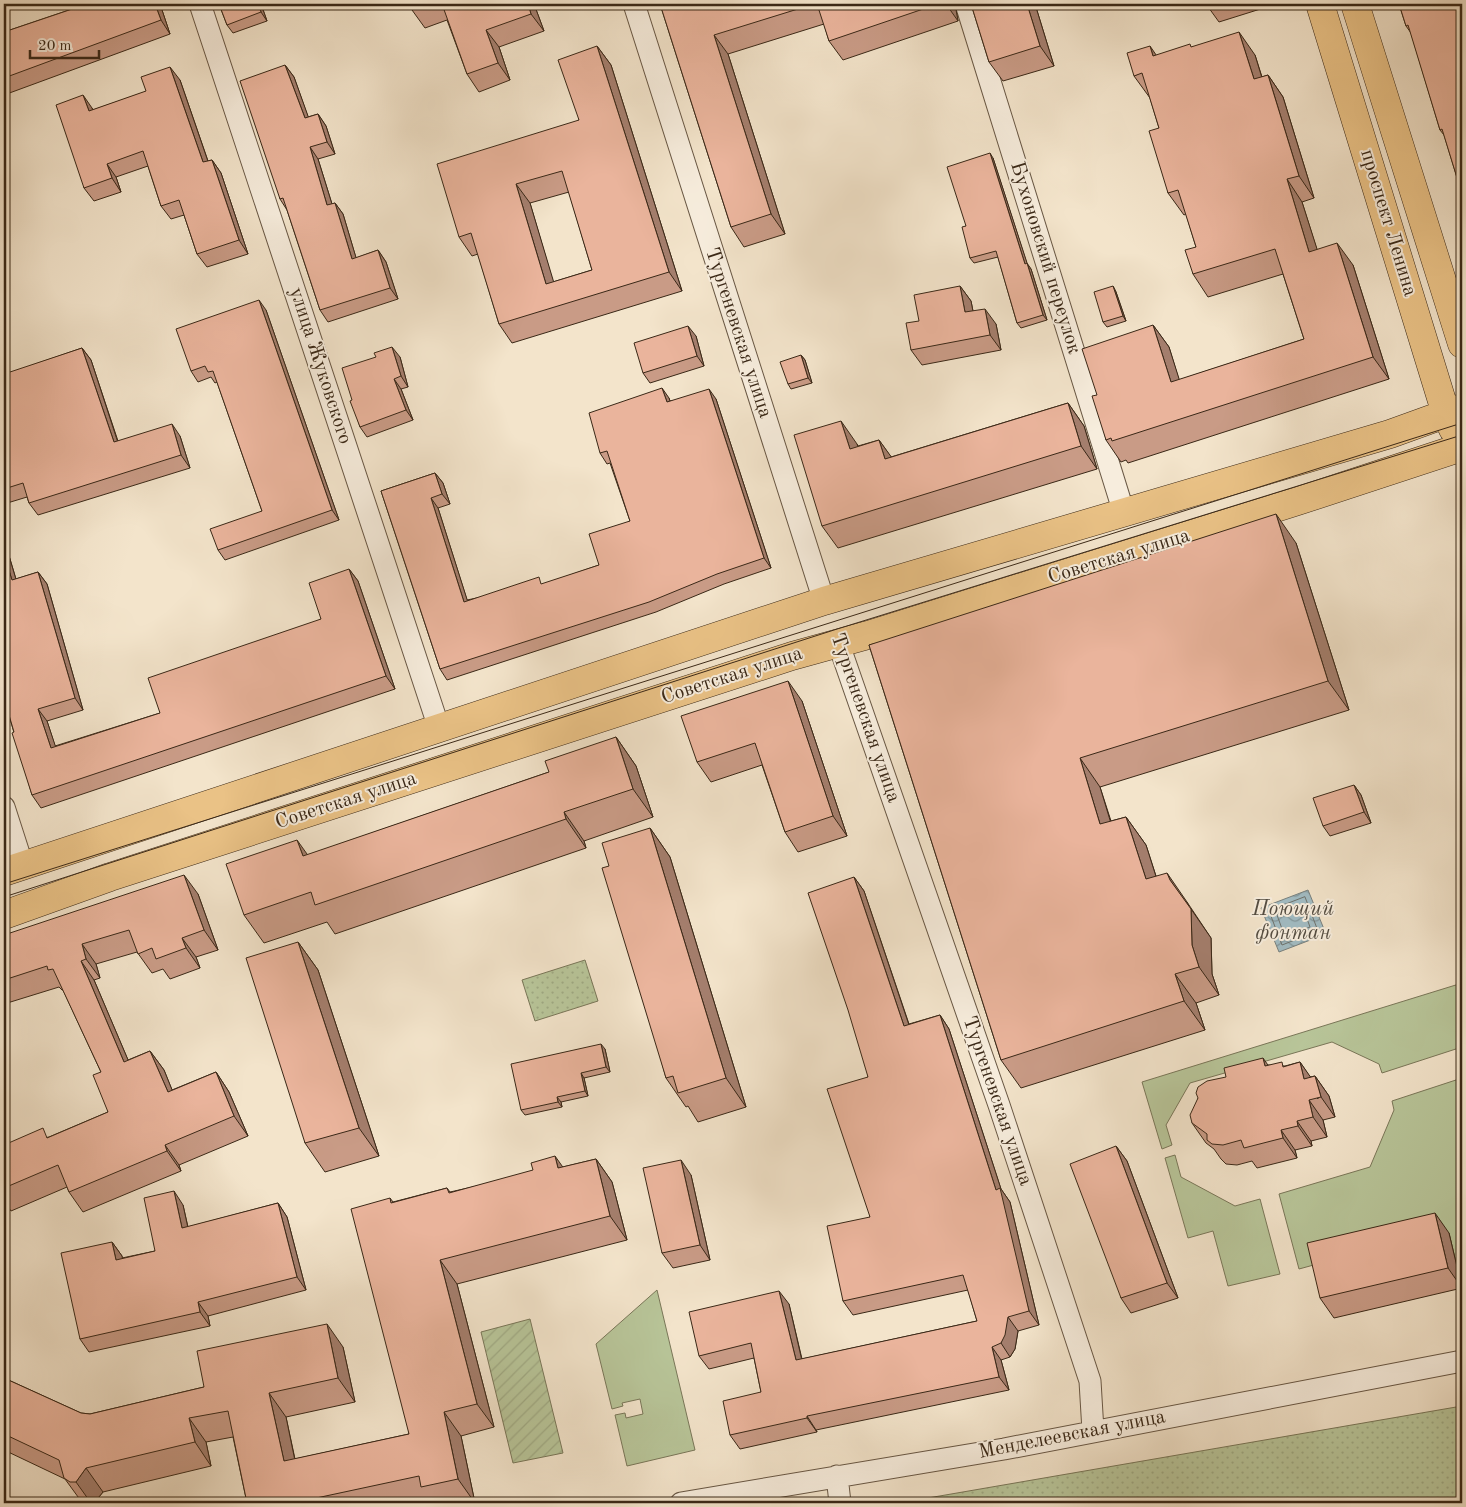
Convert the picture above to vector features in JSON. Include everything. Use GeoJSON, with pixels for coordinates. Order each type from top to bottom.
{"type":"FeatureCollection","features":[{"type":"Feature","properties":{"kind":"main road","name":"проспект Ленина"},"geometry":{"type":"LineString","coordinates":[[1320,4],[1454,411],[1451,426],[1462,439]]}},
{"type":"Feature","properties":{"kind":"main road","name":"проспект Ленина"},"geometry":{"type":"LineString","coordinates":[[1355,4],[1462,344]]}},
{"type":"Feature","properties":{"kind":"main road","name":"Советская улица"},"geometry":{"type":"LineString","coordinates":[[13,869],[824,601],[1390,434],[1454,411]]}},
{"type":"Feature","properties":{"kind":"main road","name":"Советская улица"},"geometry":{"type":"LineString","coordinates":[[4,914],[110,877],[838,642],[1298,501],[1462,447]]}},
{"type":"Feature","properties":{"kind":"main road","name":"Тургеневская улица"},"geometry":{"type":"LineString","coordinates":[[824,601],[838,642]]}},
{"type":"Feature","properties":{"kind":"street","name":"улица Жуковского"},"geometry":{"type":"LineString","coordinates":[[200,4],[439,728]]}},
{"type":"Feature","properties":{"kind":"street","name":"Тургеневская улица"},"geometry":{"type":"LineString","coordinates":[[634,4],[824,601]]}},
{"type":"Feature","properties":{"kind":"street","name":"Бухоновский переулок"},"geometry":{"type":"LineString","coordinates":[[966,4],[1124,512]]}},
{"type":"Feature","properties":{"kind":"street","name":"Тургеневская улица"},"geometry":{"type":"LineString","coordinates":[[838,642],[999,1105],[1086,1368],[1090,1381],[1093,1431]]}},
{"type":"Feature","properties":{"kind":"street"},"geometry":{"type":"LineString","coordinates":[[4,807],[13,869]]}},
{"type":"Feature","properties":{"kind":"street","name":"Менделеевская улица"},"geometry":{"type":"LineString","coordinates":[[681,1503],[1004,1449],[1462,1361]]}},
{"type":"Feature","properties":{"kind":"street"},"geometry":{"type":"LineString","coordinates":[[837,1476],[840,1503]]}},
{"type":"Feature","properties":{"kind":"green space"},"geometry":{"type":"Polygon","coordinates":[[[585,960],[598,1001],[535,1021],[522,980],[585,960]]]}},
{"type":"Feature","properties":{"kind":"green space"},"geometry":{"type":"Polygon","coordinates":[[[1459,984],[1462,996],[1462,1047],[1382,1073],[1379,1064],[1332,1042],[1190,1083],[1166,1125],[1172,1145],[1162,1149],[1142,1082],[1459,984]]]}},
{"type":"Feature","properties":{"kind":"green space"},"geometry":{"type":"Polygon","coordinates":[[[1462,1078],[1462,1288],[1321,1263],[1299,1269],[1279,1194],[1370,1167],[1394,1110],[1392,1101],[1462,1078]]]}},
{"type":"Feature","properties":{"kind":"green space"},"geometry":{"type":"Polygon","coordinates":[[[1175,1155],[1181,1177],[1235,1206],[1260,1199],[1280,1274],[1228,1286],[1213,1231],[1188,1238],[1165,1158],[1175,1155]]]}},
{"type":"Feature","properties":{"kind":"green space"},"geometry":{"type":"Polygon","coordinates":[[[657,1290],[695,1450],[627,1466],[615,1415],[625,1413],[626,1418],[643,1414],[640,1399],[622,1403],[623,1406],[612,1409],[596,1344],[657,1290]]]}},
{"type":"Feature","properties":{"kind":"green space"},"geometry":{"type":"Polygon","coordinates":[[[530,1319],[563,1453],[513,1463],[481,1332],[530,1319]]]}},
{"type":"Feature","properties":{"kind":"green space"},"geometry":{"type":"Polygon","coordinates":[[[1462,1406],[1462,1503],[899,1503],[1462,1406]]]}},
{"type":"Feature","properties":{"kind":"water","name":"Поющий фонтан"},"geometry":{"type":"Polygon","coordinates":[[[1308,890],[1326,934],[1279,952],[1261,908],[1308,890]]]}},
{"type":"Feature","properties":{"kind":"building"},"geometry":{"type":"Polygon","coordinates":[[[87,4],[155,4],[161,20],[4,78],[4,32],[87,4]]]}},
{"type":"Feature","properties":{"kind":"building"},"geometry":{"type":"Polygon","coordinates":[[[219,4],[258,4],[261,12],[227,25],[219,4]]]}},
{"type":"Feature","properties":{"kind":"building"},"geometry":{"type":"Polygon","coordinates":[[[410,4],[431,4],[412,10],[410,4]]]}},
{"type":"Feature","properties":{"kind":"building"},"geometry":{"type":"Polygon","coordinates":[[[442,4],[528,4],[531,14],[486,30],[498,63],[467,74],[442,4]]]}},
{"type":"Feature","properties":{"kind":"building"},"geometry":{"type":"Polygon","coordinates":[[[660,4],[814,4],[714,35],[771,214],[731,227],[660,4]]]}},
{"type":"Feature","properties":{"kind":"building"},"geometry":{"type":"Polygon","coordinates":[[[817,4],[938,4],[829,41],[817,4]]]}},
{"type":"Feature","properties":{"kind":"building"},"geometry":{"type":"Polygon","coordinates":[[[971,4],[1027,4],[1040,46],[989,62],[971,4]]]}},
{"type":"Feature","properties":{"kind":"building"},"geometry":{"type":"Polygon","coordinates":[[[1399,4],[1455,4],[1462,28],[1462,194],[1408,25],[1406,26],[1399,4]]]}},
{"type":"Feature","properties":{"kind":"building"},"geometry":{"type":"Polygon","coordinates":[[[1239,32],[1254,79],[1268,75],[1299,176],[1287,179],[1309,252],[1337,243],[1373,357],[1112,441],[1111,438],[1106,440],[1092,396],[1097,395],[1082,349],[1153,325],[1171,382],[1304,339],[1275,249],[1193,274],[1185,250],[1196,247],[1178,190],[1168,193],[1149,131],[1159,128],[1142,73],[1134,76],[1127,53],[1150,46],[1153,56],[1190,44],[1191,47],[1239,32]]]}},
{"type":"Feature","properties":{"kind":"building"},"geometry":{"type":"Polygon","coordinates":[[[597,46],[669,272],[499,324],[471,233],[459,237],[437,164],[579,120],[558,60],[597,46]],[[562,171],[516,184],[546,284],[592,270],[562,171]]]}},
{"type":"Feature","properties":{"kind":"building"},"geometry":{"type":"Polygon","coordinates":[[[285,65],[305,118],[318,114],[327,142],[310,147],[327,205],[335,203],[352,259],[378,250],[390,288],[320,310],[283,198],[280,199],[240,81],[285,65]]]}},
{"type":"Feature","properties":{"kind":"building"},"geometry":{"type":"Polygon","coordinates":[[[170,67],[203,162],[212,160],[239,240],[197,254],[179,200],[161,206],[143,151],[107,164],[112,178],[84,188],[56,105],[83,95],[89,111],[146,91],[141,77],[170,67]]]}},
{"type":"Feature","properties":{"kind":"building"},"geometry":{"type":"Polygon","coordinates":[[[990,153],[1043,315],[1017,323],[996,251],[970,258],[962,227],[966,226],[947,167],[990,153]]]}},
{"type":"Feature","properties":{"kind":"building"},"geometry":{"type":"Polygon","coordinates":[[[960,286],[965,312],[985,309],[990,335],[911,350],[906,323],[919,321],[914,295],[960,286]]]}},
{"type":"Feature","properties":{"kind":"building"},"geometry":{"type":"Polygon","coordinates":[[[1113,286],[1123,316],[1103,322],[1094,292],[1113,286]]]}},
{"type":"Feature","properties":{"kind":"building"},"geometry":{"type":"Polygon","coordinates":[[[259,300],[332,510],[218,550],[210,529],[262,511],[213,371],[208,372],[205,366],[191,371],[176,329],[259,300]]]}},
{"type":"Feature","properties":{"kind":"building"},"geometry":{"type":"Polygon","coordinates":[[[688,326],[697,356],[643,373],[634,343],[688,326]]]}},
{"type":"Feature","properties":{"kind":"building"},"geometry":{"type":"Polygon","coordinates":[[[392,347],[401,376],[394,379],[406,410],[360,427],[350,401],[352,400],[342,368],[376,357],[374,353],[392,347]]]}},
{"type":"Feature","properties":{"kind":"building"},"geometry":{"type":"Polygon","coordinates":[[[82,348],[114,442],[172,424],[181,455],[29,503],[23,483],[4,489],[4,374],[82,348]]]}},
{"type":"Feature","properties":{"kind":"building"},"geometry":{"type":"Polygon","coordinates":[[[801,355],[808,378],[788,384],[780,362],[801,355]]]}},
{"type":"Feature","properties":{"kind":"building"},"geometry":{"type":"Polygon","coordinates":[[[662,388],[667,402],[709,389],[764,558],[717,574],[649,602],[440,669],[381,491],[435,473],[442,494],[431,498],[464,602],[539,577],[541,584],[599,565],[589,534],[630,521],[607,451],[600,453],[589,413],[662,388]]]}},
{"type":"Feature","properties":{"kind":"building"},"geometry":{"type":"Polygon","coordinates":[[[1068,403],[1081,446],[822,526],[794,435],[841,421],[850,449],[879,440],[885,459],[1068,403]]]}},
{"type":"Feature","properties":{"kind":"building"},"geometry":{"type":"Polygon","coordinates":[[[1276,514],[1328,681],[1080,758],[1100,824],[1126,817],[1146,879],[1167,873],[1191,909],[1192,945],[1199,967],[1175,974],[1184,1001],[1001,1060],[869,645],[1276,514]]]}},
{"type":"Feature","properties":{"kind":"building"},"geometry":{"type":"Polygon","coordinates":[[[4,555],[12,580],[38,572],[75,698],[38,709],[51,748],[160,713],[148,678],[321,619],[309,583],[349,569],[386,676],[32,795],[12,733],[14,732],[4,698],[4,555]]]}},
{"type":"Feature","properties":{"kind":"building"},"geometry":{"type":"Polygon","coordinates":[[[788,681],[833,816],[785,832],[755,743],[697,762],[681,716],[788,681]]]}},
{"type":"Feature","properties":{"kind":"building"},"geometry":{"type":"Polygon","coordinates":[[[616,737],[633,789],[564,812],[566,819],[315,905],[311,892],[244,915],[226,864],[297,840],[303,856],[549,772],[545,761],[616,737]]]}},
{"type":"Feature","properties":{"kind":"building"},"geometry":{"type":"Polygon","coordinates":[[[1354,785],[1364,812],[1323,826],[1313,798],[1354,785]]]}},
{"type":"Feature","properties":{"kind":"building"},"geometry":{"type":"Polygon","coordinates":[[[650,828],[726,1078],[678,1093],[673,1076],[666,1078],[602,868],[609,866],[602,843],[650,828]]]}},
{"type":"Feature","properties":{"kind":"building"},"geometry":{"type":"Polygon","coordinates":[[[184,875],[204,930],[182,938],[186,948],[156,959],[152,948],[138,954],[129,930],[82,944],[86,959],[81,961],[124,1062],[150,1051],[168,1092],[216,1072],[234,1116],[165,1145],[167,1151],[69,1192],[58,1165],[4,1188],[4,1145],[43,1128],[47,1138],[108,1112],[93,1075],[101,1072],[53,969],[48,970],[47,966],[4,980],[4,935],[184,875]]]}},
{"type":"Feature","properties":{"kind":"building"},"geometry":{"type":"Polygon","coordinates":[[[854,877],[904,1026],[940,1015],[996,1190],[1000,1188],[1029,1311],[1008,1317],[1005,1335],[1001,1343],[992,1347],[999,1377],[807,1416],[807,1418],[730,1435],[723,1401],[761,1392],[751,1343],[699,1356],[689,1312],[779,1291],[796,1360],[977,1321],[963,1275],[843,1301],[827,1226],[870,1217],[827,1089],[868,1077],[848,1010],[808,893],[854,877]]]}},
{"type":"Feature","properties":{"kind":"building"},"geometry":{"type":"Polygon","coordinates":[[[298,942],[359,1128],[305,1143],[246,958],[298,942]]]}},
{"type":"Feature","properties":{"kind":"building"},"geometry":{"type":"Polygon","coordinates":[[[601,1044],[606,1067],[581,1073],[585,1091],[557,1097],[558,1102],[521,1110],[511,1064],[601,1044]]]}},
{"type":"Feature","properties":{"kind":"building"},"geometry":{"type":"Polygon","coordinates":[[[1263,1058],[1265,1066],[1282,1062],[1283,1067],[1300,1062],[1304,1079],[1315,1076],[1321,1097],[1309,1100],[1313,1117],[1297,1121],[1298,1126],[1281,1130],[1283,1138],[1244,1148],[1241,1140],[1223,1145],[1212,1144],[1207,1140],[1207,1134],[1192,1123],[1190,1115],[1198,1098],[1196,1093],[1198,1087],[1207,1081],[1226,1077],[1224,1068],[1263,1058]]]}},
{"type":"Feature","properties":{"kind":"building"},"geometry":{"type":"Polygon","coordinates":[[[1116,1146],[1167,1283],[1121,1298],[1070,1164],[1116,1146]]]}},
{"type":"Feature","properties":{"kind":"building"},"geometry":{"type":"Polygon","coordinates":[[[555,1156],[558,1168],[596,1159],[610,1216],[440,1260],[477,1404],[444,1412],[458,1479],[421,1487],[419,1476],[293,1503],[247,1503],[228,1411],[189,1418],[195,1442],[86,1468],[76,1482],[70,1482],[64,1478],[59,1460],[4,1434],[4,1378],[81,1413],[90,1414],[204,1387],[197,1351],[327,1324],[338,1378],[269,1393],[284,1461],[409,1434],[351,1209],[390,1198],[391,1203],[447,1188],[449,1193],[533,1170],[531,1163],[555,1156]]]}},
{"type":"Feature","properties":{"kind":"building"},"geometry":{"type":"Polygon","coordinates":[[[681,1160],[700,1245],[662,1253],[643,1168],[681,1160]]]}},
{"type":"Feature","properties":{"kind":"building"},"geometry":{"type":"Polygon","coordinates":[[[174,1191],[182,1228],[278,1203],[297,1277],[198,1302],[200,1312],[80,1339],[61,1253],[112,1242],[116,1260],[155,1251],[144,1198],[174,1191]]]}},
{"type":"Feature","properties":{"kind":"building"},"geometry":{"type":"Polygon","coordinates":[[[1435,1213],[1448,1268],[1320,1298],[1307,1243],[1435,1213]]]}},
{"type":"Feature","properties":{"kind":"tram line"},"geometry":{"type":"LineString","coordinates":[[4,884],[1462,423]]}},
{"type":"Feature","properties":{"kind":"tram line"},"geometry":{"type":"LineString","coordinates":[[4,897],[834,630],[1462,435]]}}]}
